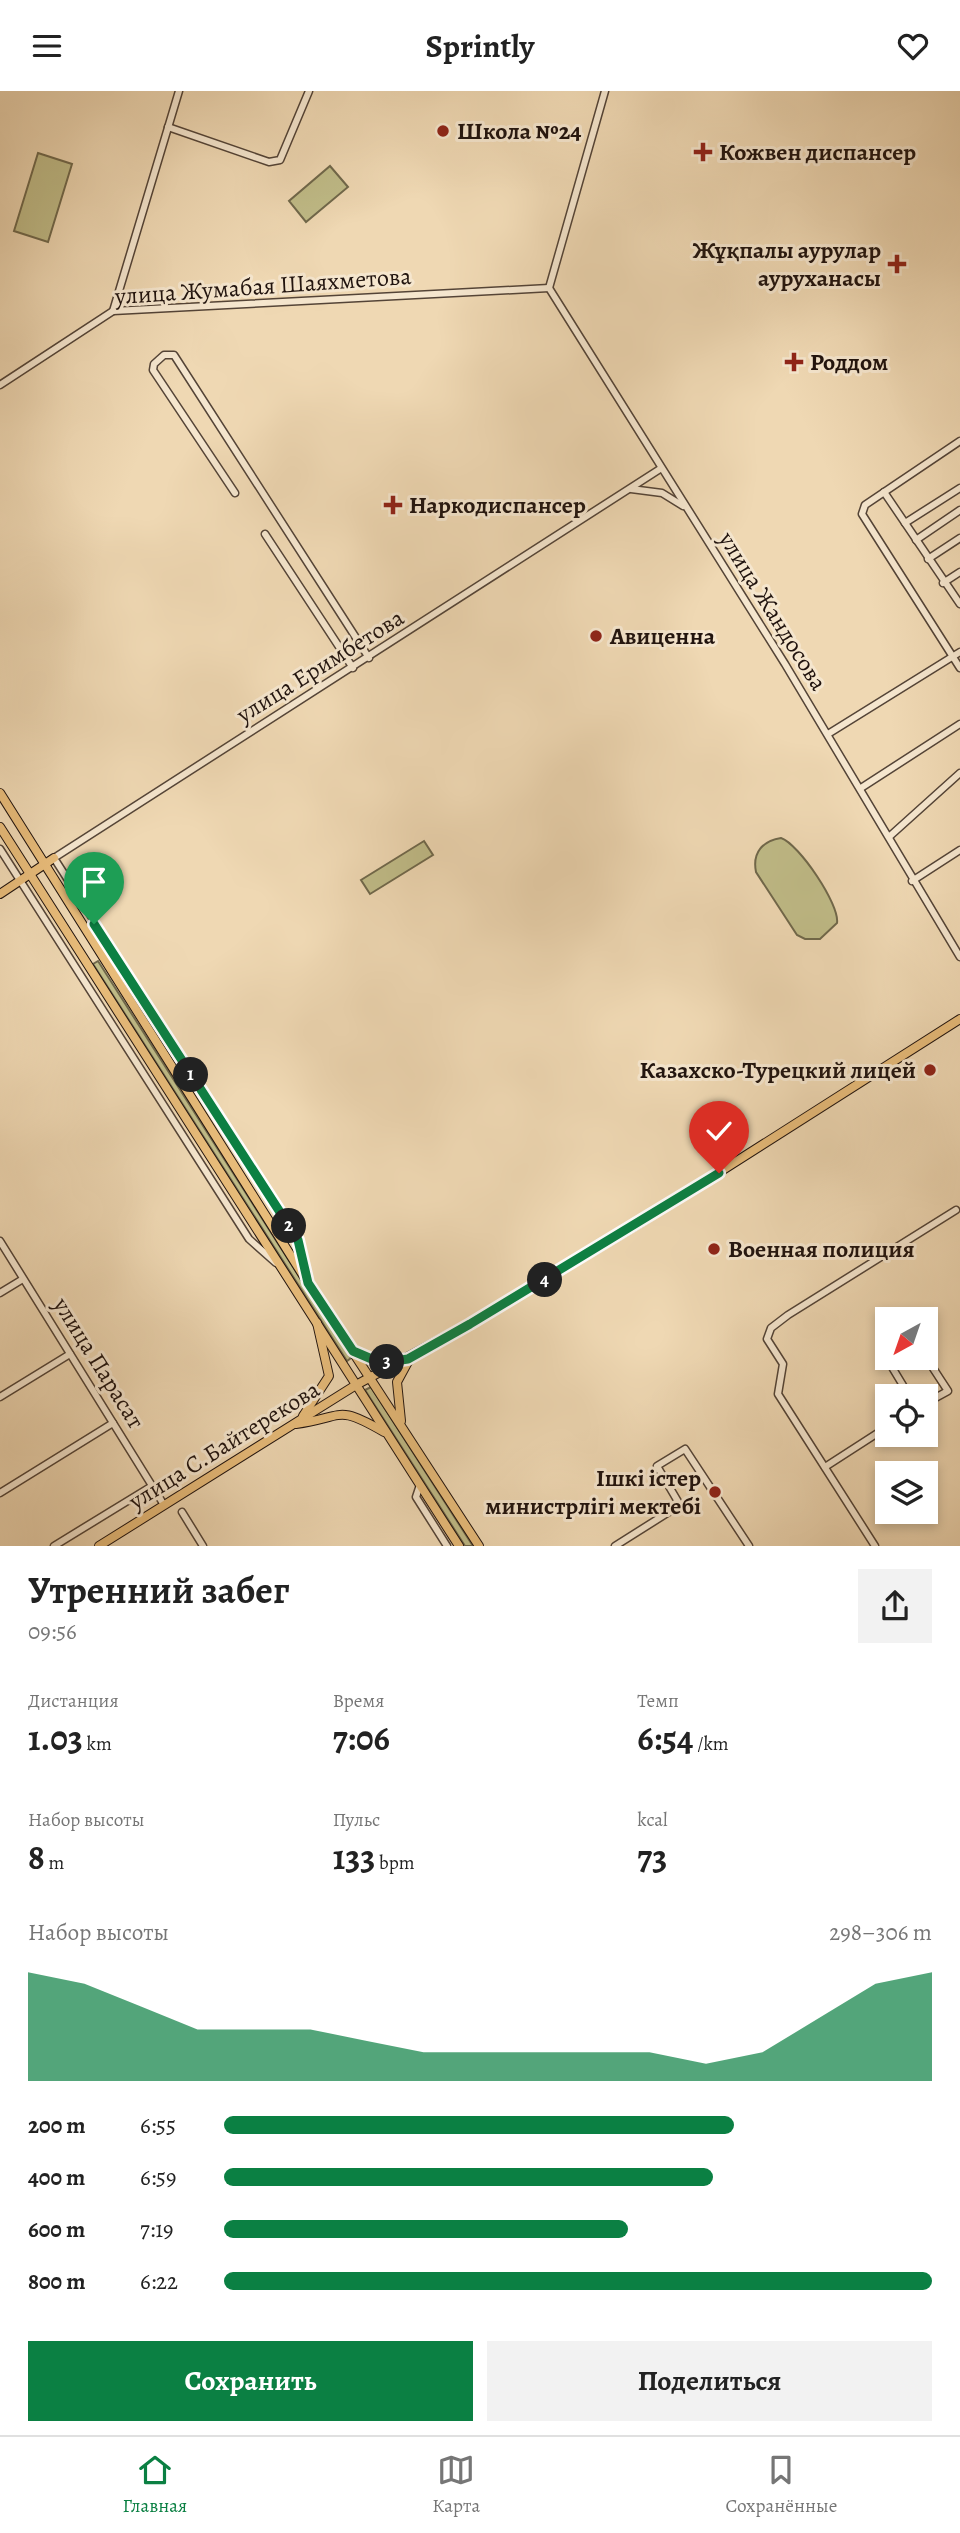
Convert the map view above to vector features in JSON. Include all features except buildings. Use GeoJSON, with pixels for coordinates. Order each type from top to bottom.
{"type":"FeatureCollection","features":[{"type":"Feature","properties":{"kind":"main road"},"geometry":{"type":"LineString","coordinates":[[0,793],[50,861],[74,907],[308,1283],[479,1546]]}},
{"type":"Feature","properties":{"kind":"main road"},"geometry":{"type":"LineString","coordinates":[[0,827],[459,1546]]}},
{"type":"Feature","properties":{"kind":"main road","name":"улица Еримбетова"},"geometry":{"type":"LineString","coordinates":[[0,894],[50,861]]}},
{"type":"Feature","properties":{"kind":"main road"},"geometry":{"type":"LineString","coordinates":[[86,961],[102,950]]}},
{"type":"Feature","properties":{"kind":"main road","name":"улица С.Байтерекова"},"geometry":{"type":"LineString","coordinates":[[99,1546],[356,1385],[409,1358],[638,1224],[960,1019]]}},
{"type":"Feature","properties":{"kind":"main road"},"geometry":{"type":"LineString","coordinates":[[296,1423],[329,1376],[317,1324]]}},
{"type":"Feature","properties":{"kind":"main road"},"geometry":{"type":"LineString","coordinates":[[353,1351],[377,1364],[409,1358]]}},
{"type":"Feature","properties":{"kind":"main road"},"geometry":{"type":"LineString","coordinates":[[403,1428],[396,1399],[397,1382],[409,1358]]}},
{"type":"Feature","properties":{"kind":"main road"},"geometry":{"type":"LineString","coordinates":[[296,1423],[317,1421],[340,1412],[356,1415],[387,1433]]}},
{"type":"Feature","properties":{"kind":"street"},"geometry":{"type":"LineString","coordinates":[[113,311],[178,91]]}},
{"type":"Feature","properties":{"kind":"street"},"geometry":{"type":"LineString","coordinates":[[168,127],[269,162],[280,160],[309,91]]}},
{"type":"Feature","properties":{"kind":"street"},"geometry":{"type":"LineString","coordinates":[[549,288],[605,91]]}},
{"type":"Feature","properties":{"kind":"street","name":"улица Жумабая Шаяхметова"},"geometry":{"type":"LineString","coordinates":[[0,385],[113,311],[549,288]]}},
{"type":"Feature","properties":{"kind":"street","name":"улица Жандосова"},"geometry":{"type":"LineString","coordinates":[[549,288],[828,734],[890,836],[912,881],[960,957]]}},
{"type":"Feature","properties":{"kind":"street"},"geometry":{"type":"LineString","coordinates":[[236,493],[153,370],[154,364],[164,355],[174,355],[369,658]]}},
{"type":"Feature","properties":{"kind":"street"},"geometry":{"type":"LineString","coordinates":[[960,441],[865,505],[863,519],[960,668]]}},
{"type":"Feature","properties":{"kind":"street","name":"улица Еримбетова"},"geometry":{"type":"LineString","coordinates":[[50,861],[660,469]]}},
{"type":"Feature","properties":{"kind":"street"},"geometry":{"type":"LineString","coordinates":[[905,523],[960,488]]}},
{"type":"Feature","properties":{"kind":"street"},"geometry":{"type":"LineString","coordinates":[[629,489],[662,493],[687,509]]}},
{"type":"Feature","properties":{"kind":"street"},"geometry":{"type":"LineString","coordinates":[[884,492],[943,583],[960,604]]}},
{"type":"Feature","properties":{"kind":"street"},"geometry":{"type":"LineString","coordinates":[[916,540],[960,510]]}},
{"type":"Feature","properties":{"kind":"street"},"geometry":{"type":"LineString","coordinates":[[265,534],[353,668]]}},
{"type":"Feature","properties":{"kind":"street"},"geometry":{"type":"LineString","coordinates":[[928,559],[960,538]]}},
{"type":"Feature","properties":{"kind":"street"},"geometry":{"type":"LineString","coordinates":[[943,583],[960,572]]}},
{"type":"Feature","properties":{"kind":"street"},"geometry":{"type":"LineString","coordinates":[[828,734],[960,652]]}},
{"type":"Feature","properties":{"kind":"street"},"geometry":{"type":"LineString","coordinates":[[861,788],[960,724]]}},
{"type":"Feature","properties":{"kind":"street"},"geometry":{"type":"LineString","coordinates":[[890,836],[960,773]]}},
{"type":"Feature","properties":{"kind":"street"},"geometry":{"type":"LineString","coordinates":[[0,849],[249,1239],[285,1272]]}},
{"type":"Feature","properties":{"kind":"street"},"geometry":{"type":"LineString","coordinates":[[912,881],[960,850]]}},
{"type":"Feature","properties":{"kind":"street"},"geometry":{"type":"LineString","coordinates":[[50,861],[94,924],[298,1240],[308,1283]]}},
{"type":"Feature","properties":{"kind":"street"},"geometry":{"type":"LineString","coordinates":[[74,907],[94,924]]}},
{"type":"Feature","properties":{"kind":"street"},"geometry":{"type":"LineString","coordinates":[[874,1546],[778,1394],[783,1364],[767,1339],[771,1328],[957,1210]]}},
{"type":"Feature","properties":{"kind":"street","name":"улица Парасат"},"geometry":{"type":"LineString","coordinates":[[0,1241],[164,1505]]}},
{"type":"Feature","properties":{"kind":"street"},"geometry":{"type":"LineString","coordinates":[[0,1293],[23,1279]]}},
{"type":"Feature","properties":{"kind":"street"},"geometry":{"type":"LineString","coordinates":[[0,1397],[70,1354]]}},
{"type":"Feature","properties":{"kind":"street"},"geometry":{"type":"LineString","coordinates":[[934,1370],[948,1391],[938,1396]]}},
{"type":"Feature","properties":{"kind":"street"},"geometry":{"type":"LineString","coordinates":[[0,1493],[113,1423]]}},
{"type":"Feature","properties":{"kind":"street"},"geometry":{"type":"LineString","coordinates":[[825,1467],[875,1435]]}},
{"type":"Feature","properties":{"kind":"street"},"geometry":{"type":"LineString","coordinates":[[615,1546],[680,1505],[657,1466],[685,1449],[749,1546]]}},
{"type":"Feature","properties":{"kind":"street"},"geometry":{"type":"LineString","coordinates":[[420,1485],[416,1497],[447,1546]]}},
{"type":"Feature","properties":{"kind":"street"},"geometry":{"type":"LineString","coordinates":[[54,1546],[152,1486]]}},
{"type":"Feature","properties":{"kind":"street"},"geometry":{"type":"LineString","coordinates":[[182,1512],[204,1546]]}},
{"type":"Feature","properties":{"kind":"shaded area"},"geometry":{"type":"Polygon","coordinates":[[[38,153],[72,164],[48,242],[14,231],[38,153]]]}},
{"type":"Feature","properties":{"kind":"shaded area"},"geometry":{"type":"Polygon","coordinates":[[[330,166],[348,187],[306,222],[289,201],[330,166]]]}},
{"type":"Feature","properties":{"kind":"shaded area"},"geometry":{"type":"Polygon","coordinates":[[[781,838],[798,851],[817,876],[832,903],[837,923],[820,939],[805,939],[797,935],[756,872],[757,853],[764,845],[781,838]]]}},
{"type":"Feature","properties":{"kind":"shaded area"},"geometry":{"type":"Polygon","coordinates":[[[424,841],[433,855],[370,894],[361,880],[424,841]]]}},
{"type":"Feature","properties":{"kind":"shaded area"},"geometry":{"type":"Polygon","coordinates":[[[98,961],[351,1358],[347,1361],[93,964],[98,961]]]}},
{"type":"Feature","properties":{"kind":"shaded area"},"geometry":{"type":"Polygon","coordinates":[[[371,1387],[473,1546],[465,1546],[365,1390],[371,1387]]]}},
{"type":"Feature","properties":{"kind":"place","name":"Школа №24"},"geometry":{"type":"Point","coordinates":[443,131]}},
{"type":"Feature","properties":{"kind":"place","name":"Кожвен диспансер"},"geometry":{"type":"Point","coordinates":[703,152]}},
{"type":"Feature","properties":{"kind":"place","name":"Жұқпалы аурулар ауруханасы"},"geometry":{"type":"Point","coordinates":[897,264]}},
{"type":"Feature","properties":{"kind":"place","name":"Роддом"},"geometry":{"type":"Point","coordinates":[794,362]}},
{"type":"Feature","properties":{"kind":"place","name":"Наркодиспансер"},"geometry":{"type":"Point","coordinates":[393,505]}},
{"type":"Feature","properties":{"kind":"place","name":"Авиценна"},"geometry":{"type":"Point","coordinates":[596,636]}},
{"type":"Feature","properties":{"kind":"place","name":"Казахско-Турецкий лицей"},"geometry":{"type":"Point","coordinates":[930,1070]}},
{"type":"Feature","properties":{"kind":"place","name":"Военная полиция"},"geometry":{"type":"Point","coordinates":[714,1249]}},
{"type":"Feature","properties":{"kind":"place","name":"Ішкі істер министрлігі мектебі"},"geometry":{"type":"Point","coordinates":[715,1492]}},
{"type":"Feature","properties":{"kind":"route"},"geometry":{"type":"LineString","coordinates":[[94,924],[298,1240],[308,1283],[353,1351],[377,1364],[408,1359],[496,1309],[719,1173]]}}]}
